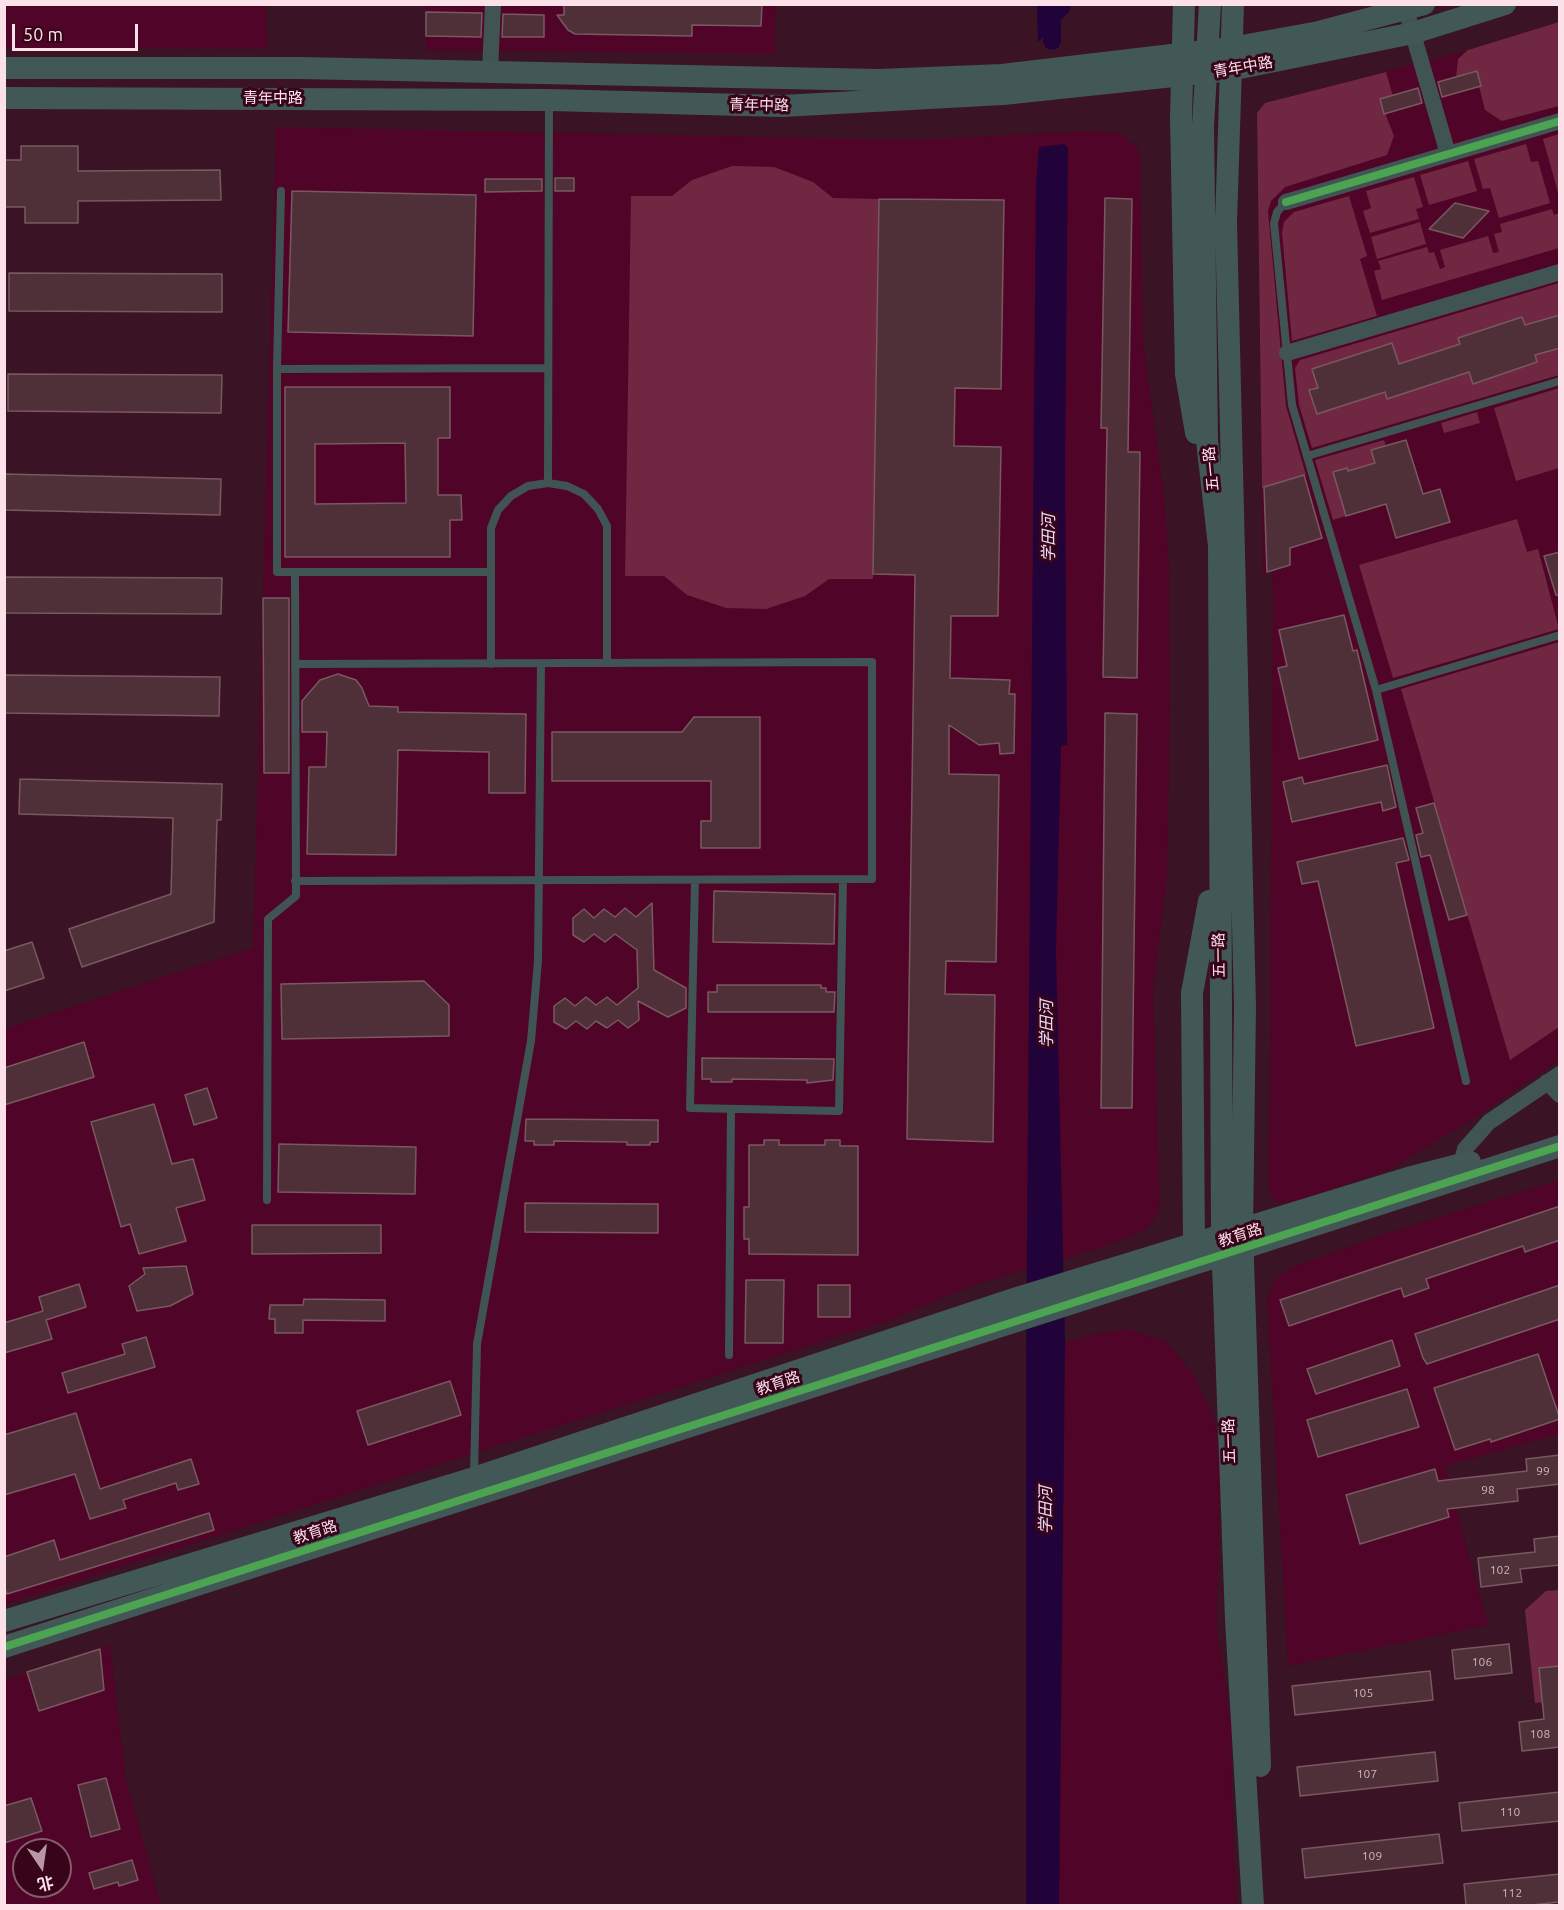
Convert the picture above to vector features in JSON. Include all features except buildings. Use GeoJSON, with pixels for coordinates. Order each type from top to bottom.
{"type":"FeatureCollection","features":[{"type":"Feature","properties":{"kind":"main road"},"geometry":{"type":"LineString","coordinates":[[1184,4],[1182,65],[1186,374],[1219,546]]}},
{"type":"Feature","properties":{"kind":"main road","name":"五一路"},"geometry":{"type":"LineString","coordinates":[[1210,4],[1203,126],[1208,441],[1219,546],[1218,846],[1232,1242],[1268,1905]]}},
{"type":"Feature","properties":{"kind":"main road","name":"五一路"},"geometry":{"type":"LineString","coordinates":[[1233,4],[1226,223],[1245,1007],[1232,1242],[1236,1620],[1253,1905]]}},
{"type":"Feature","properties":{"kind":"main road","name":"青年中路"},"geometry":{"type":"LineString","coordinates":[[4,68],[300,68],[879,80],[1182,65],[1206,74],[1413,33],[1505,4]]}},
{"type":"Feature","properties":{"kind":"main road","name":"青年中路"},"geometry":{"type":"LineString","coordinates":[[4,98],[549,100],[782,106],[1003,94],[1182,65],[1207,51],[1319,32],[1415,7]]}},
{"type":"Feature","properties":{"kind":"main road"},"geometry":{"type":"LineString","coordinates":[[1194,1245],[1192,993],[1218,846]]}},
{"type":"Feature","properties":{"kind":"main road","name":"教育路"},"geometry":{"type":"LineString","coordinates":[[4,1621],[476,1486],[1016,1321],[1073,1291],[1194,1245],[1232,1242],[1408,1178],[1560,1141]]}},
{"type":"Feature","properties":{"kind":"main road","name":"教育路"},"geometry":{"type":"LineString","coordinates":[[4,1647],[1017,1298],[1073,1291],[1560,1146]]}},
{"type":"Feature","properties":{"kind":"street"},"geometry":{"type":"LineString","coordinates":[[490,72],[493,4]]}},
{"type":"Feature","properties":{"kind":"street"},"geometry":{"type":"LineString","coordinates":[[1415,7],[1413,33],[1448,154]]}},
{"type":"Feature","properties":{"kind":"street"},"geometry":{"type":"LineString","coordinates":[[1286,202],[1560,121]]}},
{"type":"Feature","properties":{"kind":"street"},"geometry":{"type":"LineString","coordinates":[[1287,353],[1560,272]]}},
{"type":"Feature","properties":{"kind":"street"},"geometry":{"type":"LineString","coordinates":[[1461,1164],[1465,1149],[1489,1122],[1553,1078],[1560,1095]]}},
{"type":"Feature","properties":{"kind":"lane"},"geometry":{"type":"LineString","coordinates":[[548,483],[549,100]]}},
{"type":"Feature","properties":{"kind":"lane"},"geometry":{"type":"LineString","coordinates":[[281,190],[277,369],[277,572],[491,572]]}},
{"type":"Feature","properties":{"kind":"lane"},"geometry":{"type":"LineString","coordinates":[[1286,202],[1277,212],[1274,223],[1292,405],[1376,690],[1466,1081]]}},
{"type":"Feature","properties":{"kind":"lane"},"geometry":{"type":"LineString","coordinates":[[277,369],[548,368]]}},
{"type":"Feature","properties":{"kind":"lane"},"geometry":{"type":"LineString","coordinates":[[1307,456],[1560,381]]}},
{"type":"Feature","properties":{"kind":"lane"},"geometry":{"type":"LineString","coordinates":[[491,664],[491,528],[498,510],[511,496],[528,486],[548,483],[567,486],[584,494],[598,508],[607,526],[607,663]]}},
{"type":"Feature","properties":{"kind":"lane"},"geometry":{"type":"LineString","coordinates":[[267,1200],[268,919],[296,896],[295,572]]}},
{"type":"Feature","properties":{"kind":"lane"},"geometry":{"type":"LineString","coordinates":[[1376,690],[1560,635]]}},
{"type":"Feature","properties":{"kind":"lane"},"geometry":{"type":"LineString","coordinates":[[295,664],[872,662],[872,879],[296,881]]}},
{"type":"Feature","properties":{"kind":"lane"},"geometry":{"type":"LineString","coordinates":[[476,1486],[477,1344],[531,1041],[541,880],[541,663]]}},
{"type":"Feature","properties":{"kind":"lane"},"geometry":{"type":"LineString","coordinates":[[694,880],[690,1108],[839,1111],[843,879]]}},
{"type":"Feature","properties":{"kind":"lane"},"geometry":{"type":"LineString","coordinates":[[729,1354],[731,1108]]}},
{"type":"Feature","properties":{"kind":"shaded area"},"geometry":{"type":"Polygon","coordinates":[[[5,4],[266,5],[267,49],[5,48],[5,4]]]}},
{"type":"Feature","properties":{"kind":"shaded area"},"geometry":{"type":"Polygon","coordinates":[[[426,5],[776,5],[774,54],[426,50],[426,5]]]}},
{"type":"Feature","properties":{"kind":"shaded area"},"geometry":{"type":"Polygon","coordinates":[[[1559,22],[1559,1060],[1473,1119],[1387,1171],[1294,1202],[1276,1202],[1269,1191],[1273,601],[1272,571],[1263,573],[1257,113],[1265,103],[1468,50],[1559,22]]]}},
{"type":"Feature","properties":{"kind":"shaded area"},"geometry":{"type":"Polygon","coordinates":[[[1559,22],[1559,106],[1502,121],[1485,110],[1479,86],[1456,77],[1458,59],[1468,50],[1559,22]]]}},
{"type":"Feature","properties":{"kind":"shaded area"},"geometry":{"type":"Polygon","coordinates":[[[1386,72],[1393,96],[1380,100],[1394,136],[1387,155],[1285,187],[1271,201],[1268,211],[1286,406],[1306,475],[1262,488],[1257,113],[1265,103],[1386,72]]]}},
{"type":"Feature","properties":{"kind":"shaded area"},"geometry":{"type":"Polygon","coordinates":[[[276,127],[916,140],[1089,131],[1122,134],[1137,147],[1140,157],[1143,339],[1164,496],[1169,564],[1170,716],[1167,876],[1153,989],[1160,1210],[1147,1229],[1109,1245],[971,1286],[890,1320],[5,1604],[4,1029],[253,948],[276,127]]]}},
{"type":"Feature","properties":{"kind":"shaded area"},"geometry":{"type":"Polygon","coordinates":[[[1560,134],[1559,196],[1543,139],[1560,134]]]}},
{"type":"Feature","properties":{"kind":"shaded area"},"geometry":{"type":"Polygon","coordinates":[[[1526,144],[1531,162],[1538,161],[1550,203],[1499,218],[1490,188],[1483,189],[1474,159],[1526,144]]]}},
{"type":"Feature","properties":{"kind":"shaded area"},"geometry":{"type":"Polygon","coordinates":[[[1468,161],[1477,191],[1429,205],[1420,175],[1468,161]]]}},
{"type":"Feature","properties":{"kind":"shaded area"},"geometry":{"type":"Polygon","coordinates":[[[732,166],[774,167],[813,182],[833,198],[879,199],[873,579],[829,579],[805,596],[766,609],[726,608],[687,595],[664,576],[625,576],[631,196],[672,196],[692,180],[732,166]]]}},
{"type":"Feature","properties":{"kind":"shaded area"},"geometry":{"type":"Polygon","coordinates":[[[1414,177],[1423,207],[1416,209],[1419,219],[1370,233],[1363,211],[1371,208],[1366,191],[1414,177]]]}},
{"type":"Feature","properties":{"kind":"shaded area"},"geometry":{"type":"Polygon","coordinates":[[[1349,196],[1367,256],[1360,259],[1377,316],[1292,341],[1282,233],[1284,222],[1294,212],[1349,196]]]}},
{"type":"Feature","properties":{"kind":"shaded area"},"geometry":{"type":"Polygon","coordinates":[[[1552,209],[1554,215],[1559,213],[1559,248],[1382,300],[1374,271],[1381,269],[1378,261],[1427,247],[1429,253],[1434,252],[1440,269],[1445,267],[1440,250],[1488,236],[1493,253],[1499,252],[1494,234],[1502,232],[1500,224],[1552,209]]]}},
{"type":"Feature","properties":{"kind":"shaded area"},"geometry":{"type":"Polygon","coordinates":[[[1420,222],[1426,244],[1377,259],[1371,237],[1420,222]]]}},
{"type":"Feature","properties":{"kind":"shaded area"},"geometry":{"type":"Polygon","coordinates":[[[1559,283],[1559,375],[1312,448],[1299,405],[1295,368],[1300,360],[1559,283]]]}},
{"type":"Feature","properties":{"kind":"shaded area"},"geometry":{"type":"Polygon","coordinates":[[[1559,388],[1559,468],[1516,481],[1494,408],[1559,388]]]}},
{"type":"Feature","properties":{"kind":"shaded area"},"geometry":{"type":"Polygon","coordinates":[[[1477,412],[1480,423],[1444,433],[1441,423],[1477,412]]]}},
{"type":"Feature","properties":{"kind":"shaded area"},"geometry":{"type":"Polygon","coordinates":[[[1384,440],[1386,446],[1371,450],[1375,463],[1348,471],[1347,468],[1334,472],[1346,516],[1333,520],[1315,460],[1384,440]]]}},
{"type":"Feature","properties":{"kind":"shaded area"},"geometry":{"type":"Polygon","coordinates":[[[1517,519],[1527,552],[1538,549],[1559,629],[1393,678],[1359,565],[1517,519]]]}},
{"type":"Feature","properties":{"kind":"shaded area"},"geometry":{"type":"Polygon","coordinates":[[[1559,642],[1559,1027],[1510,1060],[1401,689],[1559,642]]]}},
{"type":"Feature","properties":{"kind":"shaded area"},"geometry":{"type":"Polygon","coordinates":[[[1559,1180],[1559,1434],[1445,1466],[1488,1625],[1288,1666],[1267,1300],[1274,1281],[1292,1267],[1388,1233],[1559,1180]]]}},
{"type":"Feature","properties":{"kind":"shaded area"},"geometry":{"type":"Polygon","coordinates":[[[1128,1329],[1165,1341],[1193,1373],[1215,1420],[1220,1473],[1217,1630],[1231,1721],[1237,1905],[1059,1906],[1065,1343],[1086,1336],[1128,1329]]]}},
{"type":"Feature","properties":{"kind":"shaded area"},"geometry":{"type":"Polygon","coordinates":[[[1559,1590],[1559,1666],[1539,1668],[1542,1696],[1559,1701],[1535,1703],[1525,1610],[1546,1591],[1559,1590]]]}},
{"type":"Feature","properties":{"kind":"shaded area"},"geometry":{"type":"Polygon","coordinates":[[[110,1645],[126,1780],[161,1905],[5,1905],[4,1680],[110,1645]]]}},
{"type":"Feature","properties":{"kind":"water"},"geometry":{"type":"Polygon","coordinates":[[[1037,5],[1071,5],[1069,12],[1038,42],[1037,5]]]}},
{"type":"Feature","properties":{"kind":"water"},"geometry":{"type":"Polygon","coordinates":[[[1064,144],[1068,148],[1065,473],[1067,745],[1061,746],[1056,951],[1065,1343],[1059,1905],[1026,1906],[1026,1352],[1036,184],[1039,147],[1064,144]]]}},
{"type":"Feature","properties":{"kind":"waterway","name":"学田河"},"geometry":{"type":"LineString","coordinates":[[1052,4],[1052,41]]}},
{"type":"Feature","properties":{"kind":"cycle path"},"geometry":{"type":"LineString","coordinates":[[1286,202],[1560,121]]}},
{"type":"Feature","properties":{"kind":"cycle path"},"geometry":{"type":"LineString","coordinates":[[4,1647],[1560,1146]]}}]}
